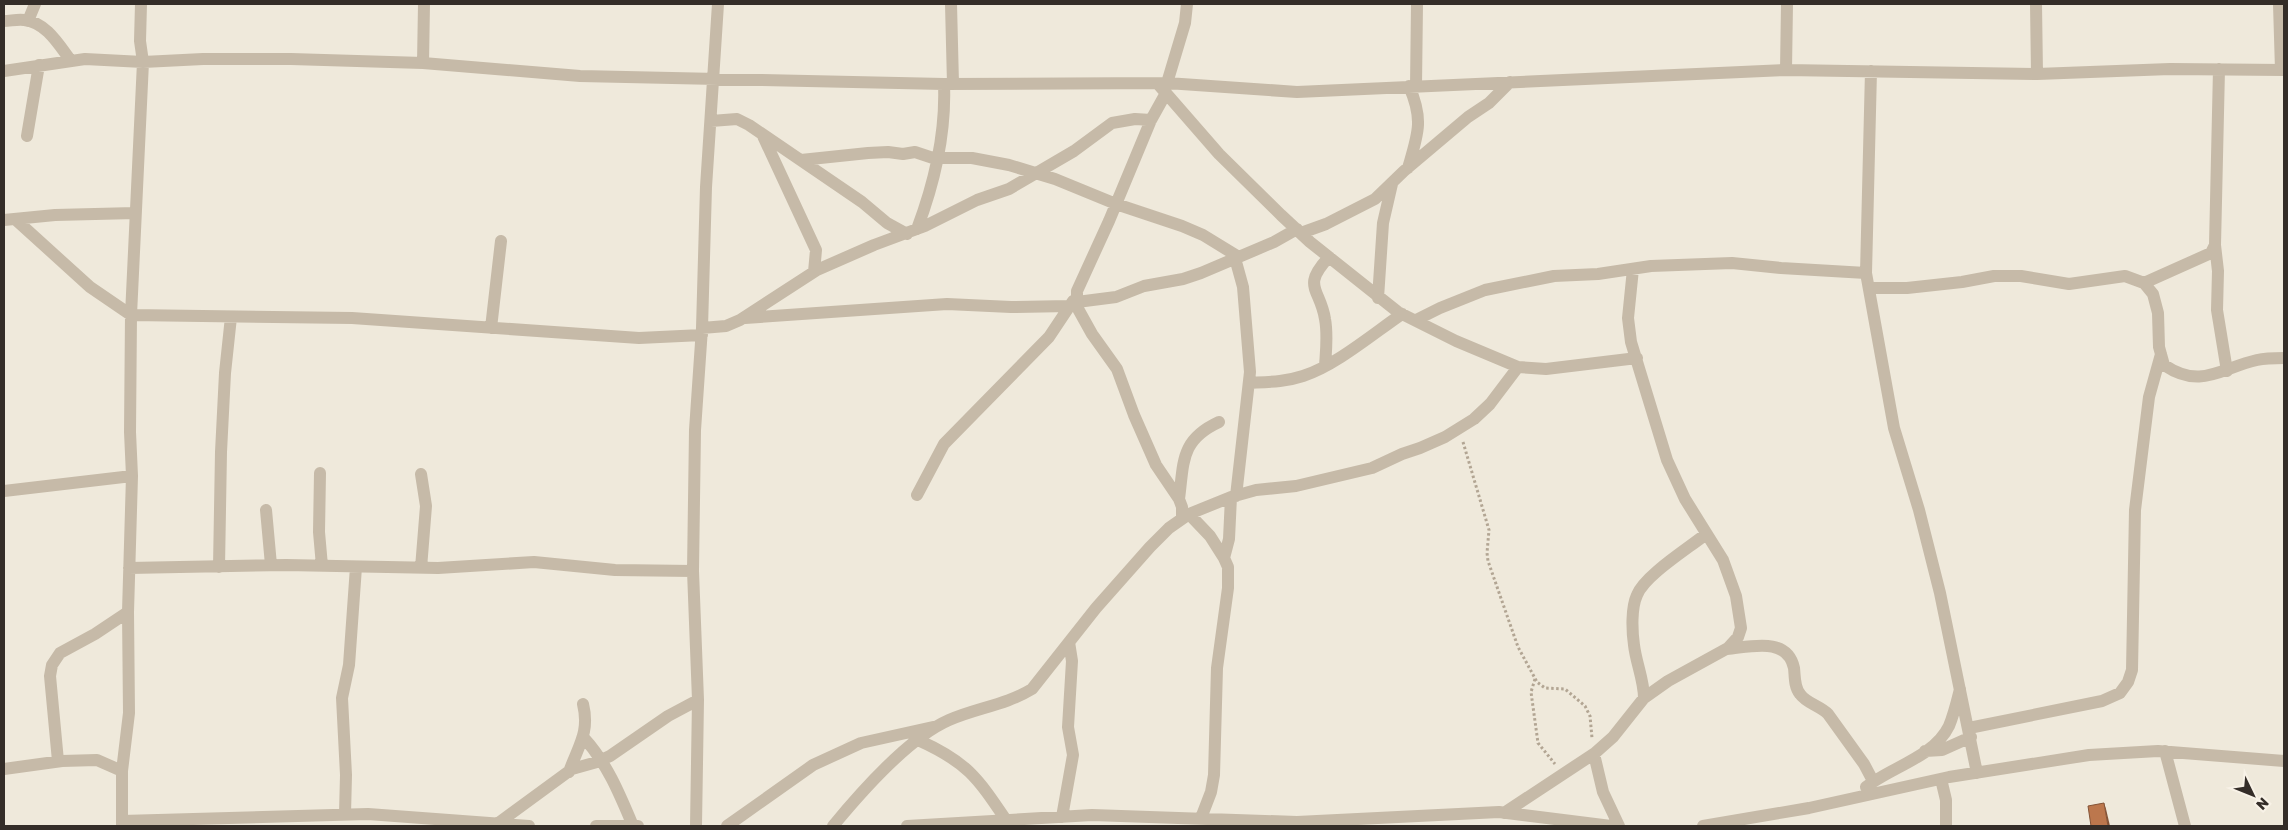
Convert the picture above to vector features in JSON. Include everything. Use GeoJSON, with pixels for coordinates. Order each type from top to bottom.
{"type":"FeatureCollection","features":[{"type":"Feature","properties":{"kind":"street"},"geometry":{"type":"LineString","coordinates":[[28,21],[35,4]]}},
{"type":"Feature","properties":{"kind":"street"},"geometry":{"type":"LineString","coordinates":[[141,4],[140,41],[143,62],[131,315],[130,432],[132,476],[128,612],[129,713],[122,771],[122,824],[368,814],[529,826]]}},
{"type":"Feature","properties":{"kind":"street"},"geometry":{"type":"LineString","coordinates":[[424,4],[424,63]]}},
{"type":"Feature","properties":{"kind":"street"},"geometry":{"type":"LineString","coordinates":[[696,826],[698,700],[693,571],[695,430],[702,332],[706,187],[718,4]]}},
{"type":"Feature","properties":{"kind":"street"},"geometry":{"type":"LineString","coordinates":[[912,232],[927,203],[942,130],[949,84],[951,4]]}},
{"type":"Feature","properties":{"kind":"street"},"geometry":{"type":"LineString","coordinates":[[917,495],[944,444],[1049,337],[1074,301],[1164,87],[1185,23],[1187,4]]}},
{"type":"Feature","properties":{"kind":"street"},"geometry":{"type":"LineString","coordinates":[[1408,168],[1419,124],[1413,86],[1416,4]]}},
{"type":"Feature","properties":{"kind":"street"},"geometry":{"type":"LineString","coordinates":[[1786,70],[1787,4]]}},
{"type":"Feature","properties":{"kind":"street"},"geometry":{"type":"LineString","coordinates":[[2036,4],[2036,74]]}},
{"type":"Feature","properties":{"kind":"street"},"geometry":{"type":"LineString","coordinates":[[4,71],[85,60],[143,62],[291,58],[424,63],[580,76],[1164,87],[1297,92],[1786,70],[2036,74],[2170,69],[2282,70],[2279,4]]}},
{"type":"Feature","properties":{"kind":"street"},"geometry":{"type":"LineString","coordinates":[[4,21],[28,21],[51,35],[71,61]]}},
{"type":"Feature","properties":{"kind":"street"},"geometry":{"type":"LineString","coordinates":[[27,136],[39,65]]}},
{"type":"Feature","properties":{"kind":"street"},"geometry":{"type":"LineString","coordinates":[[2219,69],[2214,245],[2218,271],[2216,310],[2227,371]]}},
{"type":"Feature","properties":{"kind":"street"},"geometry":{"type":"LineString","coordinates":[[1870,71],[1866,273],[1894,428],[1919,510],[1970,733],[1977,773]]}},
{"type":"Feature","properties":{"kind":"street"},"geometry":{"type":"LineString","coordinates":[[744,318],[947,304],[1011,307],[1116,297],[1144,286],[1183,279],[1299,231],[1352,212],[1375,199],[1408,168],[1489,103],[1510,82]]}},
{"type":"Feature","properties":{"kind":"street"},"geometry":{"type":"LineString","coordinates":[[1164,87],[1219,154],[1299,231],[1378,298],[1402,314],[1479,352],[1518,367],[1554,368],[1636,358]]}},
{"type":"Feature","properties":{"kind":"street"},"geometry":{"type":"LineString","coordinates":[[711,121],[737,119],[749,124],[762,135],[862,202],[887,223],[912,232]]}},
{"type":"Feature","properties":{"kind":"street"},"geometry":{"type":"LineString","coordinates":[[9,220],[90,288],[131,315],[352,318],[639,338],[702,332],[726,326],[744,318],[814,272],[874,245],[912,232],[977,200],[1009,189],[1074,151],[1112,123],[1128,120],[1151,120]]}},
{"type":"Feature","properties":{"kind":"street"},"geometry":{"type":"LineString","coordinates":[[762,135],[816,250],[814,272]]}},
{"type":"Feature","properties":{"kind":"street"},"geometry":{"type":"LineString","coordinates":[[801,160],[888,152],[903,154],[915,152],[937,158],[972,158],[1037,172],[1116,204],[1182,226],[1203,235],[1237,257],[1243,287],[1250,372],[1229,539],[1224,558]]}},
{"type":"Feature","properties":{"kind":"street"},"geometry":{"type":"LineString","coordinates":[[1378,298],[1383,223],[1392,184]]}},
{"type":"Feature","properties":{"kind":"street"},"geometry":{"type":"LineString","coordinates":[[9,220],[55,215],[135,213]]}},
{"type":"Feature","properties":{"kind":"street"},"geometry":{"type":"LineString","coordinates":[[492,328],[501,241]]}},
{"type":"Feature","properties":{"kind":"street"},"geometry":{"type":"LineString","coordinates":[[2144,283],[2211,253],[2214,245]]}},
{"type":"Feature","properties":{"kind":"street"},"geometry":{"type":"LineString","coordinates":[[1325,366],[1327,341],[1325,318],[1313,284],[1315,275],[1329,257]]}},
{"type":"Feature","properties":{"kind":"street"},"geometry":{"type":"LineString","coordinates":[[1416,320],[1485,290],[1554,276],[1598,274],[1633,268],[1732,263],[1866,273]]}},
{"type":"Feature","properties":{"kind":"street"},"geometry":{"type":"LineString","coordinates":[[1504,813],[1595,753],[1613,737],[1644,698],[1668,681],[1727,648],[1738,638],[1741,628],[1740,614],[1723,560],[1685,499],[1667,460],[1631,342],[1628,318],[1633,268]]}},
{"type":"Feature","properties":{"kind":"street"},"geometry":{"type":"LineString","coordinates":[[1869,288],[1907,288],[1962,282],[1994,276],[2021,276],[2069,284],[2125,276],[2144,283],[2153,294],[2158,313],[2161,354],[2164,365],[2175,372],[2201,377],[2227,371],[2256,360],[2284,358]]}},
{"type":"Feature","properties":{"kind":"street"},"geometry":{"type":"LineString","coordinates":[[1074,301],[1084,322],[1118,369],[1134,415],[1153,458],[1178,499],[1185,516],[1210,536],[1228,567],[1228,588],[1217,668],[1214,775],[1205,821]]}},
{"type":"Feature","properties":{"kind":"street"},"geometry":{"type":"LineString","coordinates":[[1249,383],[1276,382],[1304,376],[1325,366],[1402,314]]}},
{"type":"Feature","properties":{"kind":"street"},"geometry":{"type":"LineString","coordinates":[[219,567],[221,452],[225,373],[231,317]]}},
{"type":"Feature","properties":{"kind":"street"},"geometry":{"type":"LineString","coordinates":[[1925,751],[1951,747],[1970,733],[2102,701],[2120,694],[2128,682],[2134,653],[2133,562],[2135,510],[2149,397],[2161,354]]}},
{"type":"Feature","properties":{"kind":"street"},"geometry":{"type":"LineString","coordinates":[[833,826],[858,796],[918,740],[949,720],[1019,697],[1032,689],[1096,608],[1150,547],[1185,516],[1234,496],[1256,490],[1318,481],[1372,468],[1420,448],[1474,419],[1490,404],[1518,367]]}},
{"type":"Feature","properties":{"kind":"street"},"geometry":{"type":"LineString","coordinates":[[1178,499],[1183,463],[1188,448],[1194,437],[1218,422]]}},
{"type":"Feature","properties":{"kind":"street"},"geometry":{"type":"LineString","coordinates":[[320,473],[319,532],[322,566]]}},
{"type":"Feature","properties":{"kind":"street"},"geometry":{"type":"LineString","coordinates":[[421,474],[426,506],[421,568]]}},
{"type":"Feature","properties":{"kind":"street"},"geometry":{"type":"LineString","coordinates":[[4,491],[132,476]]}},
{"type":"Feature","properties":{"kind":"street"},"geometry":{"type":"LineString","coordinates":[[266,510],[271,565]]}},
{"type":"Feature","properties":{"kind":"street"},"geometry":{"type":"LineString","coordinates":[[1644,698],[1644,686],[1634,645],[1634,604],[1637,594],[1646,581],[1706,534]]}},
{"type":"Feature","properties":{"kind":"street"},"geometry":{"type":"LineString","coordinates":[[129,568],[271,565],[421,568],[534,562],[614,570],[693,571]]}},
{"type":"Feature","properties":{"kind":"street"},"geometry":{"type":"LineString","coordinates":[[345,814],[346,775],[342,698],[349,665],[356,567]]}},
{"type":"Feature","properties":{"kind":"street"},"geometry":{"type":"LineString","coordinates":[[58,761],[50,676],[52,665],[60,653],[95,634],[128,612]]}},
{"type":"Feature","properties":{"kind":"street"},"geometry":{"type":"LineString","coordinates":[[1062,817],[1073,755],[1068,726],[1072,661],[1070,642]]}},
{"type":"Feature","properties":{"kind":"street"},"geometry":{"type":"LineString","coordinates":[[1727,648],[1765,645],[1775,646],[1784,651],[1790,657],[1794,666],[1799,694],[1822,708],[1828,714],[1864,764],[1873,781]]}},
{"type":"Feature","properties":{"kind":"street"},"geometry":{"type":"LineString","coordinates":[[1854,798],[1873,781],[1925,751],[1938,740],[1948,727],[1960,689]]}},
{"type":"Feature","properties":{"kind":"street"},"geometry":{"type":"LineString","coordinates":[[497,824],[572,769],[602,760],[668,716],[698,700]]}},
{"type":"Feature","properties":{"kind":"street"},"geometry":{"type":"LineString","coordinates":[[569,772],[584,738],[586,724],[583,704]]}},
{"type":"Feature","properties":{"kind":"street"},"geometry":{"type":"LineString","coordinates":[[727,826],[814,765],[861,743],[940,725]]}},
{"type":"Feature","properties":{"kind":"street"},"geometry":{"type":"LineString","coordinates":[[584,738],[602,760],[633,826]]}},
{"type":"Feature","properties":{"kind":"street"},"geometry":{"type":"LineString","coordinates":[[918,740],[954,758],[965,767],[981,783],[1006,820]]}},
{"type":"Feature","properties":{"kind":"street"},"geometry":{"type":"LineString","coordinates":[[2166,751],[2185,826]]}},
{"type":"Feature","properties":{"kind":"street"},"geometry":{"type":"LineString","coordinates":[[1703,826],[1809,808],[1941,779],[2089,754],[2166,751],[2284,761]]}},
{"type":"Feature","properties":{"kind":"street"},"geometry":{"type":"LineString","coordinates":[[1595,753],[1603,792],[1619,826]]}},
{"type":"Feature","properties":{"kind":"street"},"geometry":{"type":"LineString","coordinates":[[4,769],[58,761],[96,760],[122,771]]}},
{"type":"Feature","properties":{"kind":"street"},"geometry":{"type":"LineString","coordinates":[[1941,779],[1946,800],[1946,826]]}},
{"type":"Feature","properties":{"kind":"street"},"geometry":{"type":"LineString","coordinates":[[907,826],[1092,815],[1205,821],[1372,822],[1504,813],[1611,826]]}},
{"type":"Feature","properties":{"kind":"street"},"geometry":{"type":"LineString","coordinates":[[368,814],[376,826]]}},
{"type":"Feature","properties":{"kind":"street"},"geometry":{"type":"LineString","coordinates":[[596,826],[638,826]]}},
{"type":"Feature","properties":{"kind":"path"},"geometry":{"type":"LineString","coordinates":[[1459,428],[1489,530],[1486,552],[1488,561],[1518,647],[1535,679],[1545,688],[1565,689],[1585,706],[1590,716],[1595,753]]}},
{"type":"Feature","properties":{"kind":"path"},"geometry":{"type":"LineString","coordinates":[[1535,679],[1531,692],[1538,743],[1555,764],[1558,777]]}},
{"type":"Feature","properties":{"kind":"building"},"geometry":{"type":"Polygon","coordinates":[[[2104,803],[2108,826],[2091,826],[2088,806],[2104,803]]]}}]}
